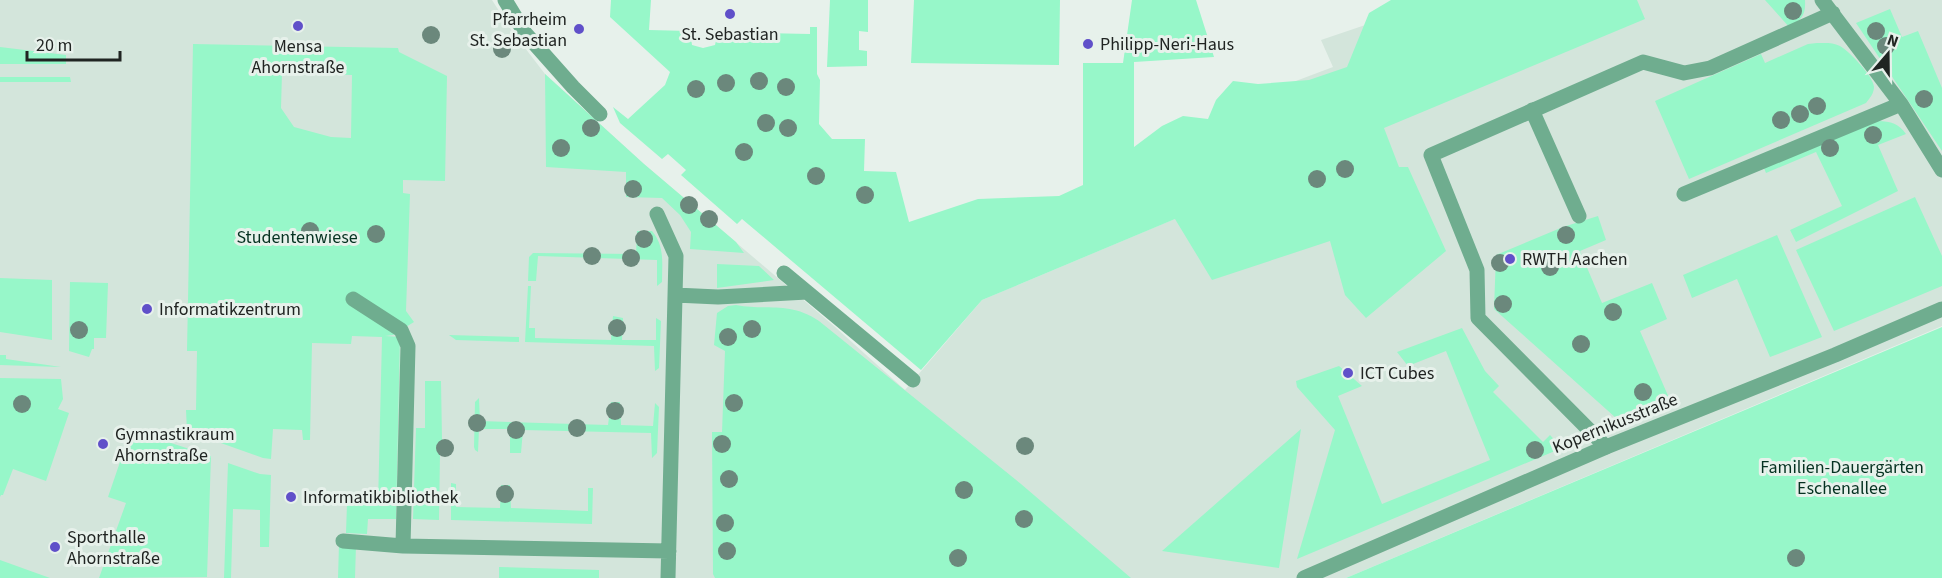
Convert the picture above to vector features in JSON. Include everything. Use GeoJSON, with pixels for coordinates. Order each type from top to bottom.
{"type":"FeatureCollection","features":[{"type":"Feature","properties":{"kind":"street"},"geometry":{"type":"LineString","coordinates":[[505,0],[525,33],[600,114]]}},
{"type":"Feature","properties":{"kind":"street"},"geometry":{"type":"LineString","coordinates":[[1822,0],[1901,104],[1942,170]]}},
{"type":"Feature","properties":{"kind":"street"},"geometry":{"type":"LineString","coordinates":[[1606,447],[1478,318],[1477,270],[1431,155],[1642,62],[1684,73],[1710,68],[1833,14]]}},
{"type":"Feature","properties":{"kind":"street"},"geometry":{"type":"LineString","coordinates":[[1684,194],[1901,104]]}},
{"type":"Feature","properties":{"kind":"street"},"geometry":{"type":"LineString","coordinates":[[1532,110],[1579,216]]}},
{"type":"Feature","properties":{"kind":"street"},"geometry":{"type":"LineString","coordinates":[[657,214],[676,256],[668,578]]}},
{"type":"Feature","properties":{"kind":"street"},"geometry":{"type":"LineString","coordinates":[[784,273],[913,381]]}},
{"type":"Feature","properties":{"kind":"street"},"geometry":{"type":"LineString","coordinates":[[675,295],[718,297],[807,292]]}},
{"type":"Feature","properties":{"kind":"street"},"geometry":{"type":"LineString","coordinates":[[353,299],[401,330],[408,346],[403,546]]}},
{"type":"Feature","properties":{"kind":"street","name":"Kopernikusstraße"},"geometry":{"type":"LineString","coordinates":[[1304,578],[1606,447],[1835,355],[1942,309]]}},
{"type":"Feature","properties":{"kind":"street"},"geometry":{"type":"LineString","coordinates":[[343,541],[403,546],[669,551]]}},
{"type":"Feature","properties":{"kind":"shaded area","name":"RWTH Aachen"},"geometry":{"type":"Polygon","coordinates":[[[0,0],[492,0],[545,74],[644,164],[834,326],[905,390],[982,300],[1291,170],[1259,95],[1333,67],[1321,40],[1439,0],[1942,0],[1942,326],[1346,578],[0,578],[0,0]]]}},
{"type":"Feature","properties":{"kind":"green space"},"geometry":{"type":"Polygon","coordinates":[[[611,0],[651,0],[649,30],[690,31],[692,45],[703,48],[715,45],[718,32],[810,34],[810,27],[817,27],[817,74],[820,80],[819,124],[832,139],[865,139],[864,171],[896,172],[909,222],[978,199],[1059,196],[1083,185],[1083,63],[1123,63],[1132,0],[1196,0],[1214,57],[1134,62],[1134,147],[1162,126],[1183,116],[1208,119],[1216,100],[1233,81],[1258,84],[1309,80],[1347,67],[1369,13],[1391,0],[1637,0],[1645,19],[1384,128],[1399,167],[1408,167],[1446,251],[1366,318],[1345,295],[1330,241],[1212,280],[1175,219],[982,300],[921,370],[742,219],[737,224],[681,175],[686,170],[668,154],[662,159],[620,123],[613,107],[628,119],[665,85],[670,72],[610,17],[611,0]]]}},
{"type":"Feature","properties":{"kind":"green space"},"geometry":{"type":"Polygon","coordinates":[[[830,0],[868,0],[868,32],[859,31],[859,50],[867,51],[867,66],[827,67],[830,0]]]}},
{"type":"Feature","properties":{"kind":"green space"},"geometry":{"type":"Polygon","coordinates":[[[914,0],[1060,0],[1059,65],[911,63],[914,0]]]}},
{"type":"Feature","properties":{"kind":"green space"},"geometry":{"type":"Polygon","coordinates":[[[1765,0],[1805,0],[1804,14],[1790,28],[1765,0]]]}},
{"type":"Feature","properties":{"kind":"green space"},"geometry":{"type":"Polygon","coordinates":[[[1890,9],[1902,37],[1918,31],[1942,88],[1942,151],[1856,23],[1890,9]]]}},
{"type":"Feature","properties":{"kind":"green space"},"geometry":{"type":"Polygon","coordinates":[[[1831,43],[1840,46],[1866,71],[1874,87],[1866,103],[1689,179],[1655,101],[1761,54],[1765,63],[1808,44],[1831,43]]]}},
{"type":"Feature","properties":{"kind":"green space","name":"Studentenwiese"},"geometry":{"type":"Polygon","coordinates":[[[193,44],[398,48],[399,52],[447,76],[445,181],[403,180],[403,193],[410,194],[406,311],[414,322],[393,335],[385,336],[400,337],[396,519],[368,519],[367,534],[346,533],[347,504],[378,505],[382,337],[352,336],[351,344],[312,343],[310,440],[303,440],[302,430],[273,429],[271,459],[187,431],[186,410],[196,410],[197,351],[187,351],[193,44]],[[282,73],[281,108],[294,127],[331,137],[351,138],[352,75],[282,73]]]}},
{"type":"Feature","properties":{"kind":"green space"},"geometry":{"type":"Polygon","coordinates":[[[0,47],[66,55],[66,64],[0,64],[0,47]]]}},
{"type":"Feature","properties":{"kind":"green space"},"geometry":{"type":"Polygon","coordinates":[[[545,74],[644,164],[736,242],[744,253],[690,249],[691,232],[680,215],[662,198],[626,197],[626,172],[546,167],[545,74]]]}},
{"type":"Feature","properties":{"kind":"green space"},"geometry":{"type":"Polygon","coordinates":[[[0,77],[70,77],[71,82],[0,82],[0,77]]]}},
{"type":"Feature","properties":{"kind":"green space"},"geometry":{"type":"Polygon","coordinates":[[[1878,121],[1894,124],[1906,134],[1878,145],[1898,191],[1796,242],[1790,230],[1842,206],[1816,152],[1766,173],[1764,168],[1878,121]]]}},
{"type":"Feature","properties":{"kind":"green space"},"geometry":{"type":"Polygon","coordinates":[[[1915,197],[1942,256],[1942,286],[1834,331],[1796,250],[1915,197]]]}},
{"type":"Feature","properties":{"kind":"green space"},"geometry":{"type":"Polygon","coordinates":[[[1598,216],[1606,240],[1580,251],[1602,303],[1652,283],[1667,319],[1640,331],[1669,398],[1616,418],[1494,309],[1496,255],[1563,227],[1598,216]]]}},
{"type":"Feature","properties":{"kind":"green space"},"geometry":{"type":"Polygon","coordinates":[[[637,231],[652,231],[659,243],[662,255],[662,282],[657,286],[657,260],[538,256],[536,281],[528,281],[529,257],[533,253],[636,254],[637,231]]]}},
{"type":"Feature","properties":{"kind":"green space"},"geometry":{"type":"Polygon","coordinates":[[[1777,235],[1822,337],[1770,357],[1737,279],[1692,298],[1683,275],[1777,235]]]}},
{"type":"Feature","properties":{"kind":"green space"},"geometry":{"type":"Polygon","coordinates":[[[717,264],[759,266],[774,280],[717,288],[717,264]]]}},
{"type":"Feature","properties":{"kind":"green space"},"geometry":{"type":"Polygon","coordinates":[[[0,278],[52,280],[52,340],[0,332],[0,278]]]}},
{"type":"Feature","properties":{"kind":"green space"},"geometry":{"type":"Polygon","coordinates":[[[70,282],[108,283],[106,338],[94,338],[94,349],[89,357],[69,351],[70,282]]]}},
{"type":"Feature","properties":{"kind":"green space"},"geometry":{"type":"Polygon","coordinates":[[[528,286],[531,286],[529,328],[535,328],[535,338],[611,340],[613,316],[623,318],[622,340],[656,340],[656,318],[661,321],[659,368],[655,371],[654,346],[525,342],[528,286]]]}},
{"type":"Feature","properties":{"kind":"green space"},"geometry":{"type":"Polygon","coordinates":[[[728,306],[788,309],[819,321],[1021,484],[1131,578],[715,578],[713,574],[712,432],[722,432],[725,351],[714,345],[717,313],[728,306]]]}},
{"type":"Feature","properties":{"kind":"green space","name":"Familien-Dauergärten Eschenallee"},"geometry":{"type":"Polygon","coordinates":[[[1942,327],[1942,578],[1346,578],[1942,327]]]}},
{"type":"Feature","properties":{"kind":"green space"},"geometry":{"type":"Polygon","coordinates":[[[1462,328],[1485,371],[1499,386],[1493,392],[1543,442],[1550,435],[1562,448],[1297,559],[1335,430],[1297,387],[1296,381],[1339,366],[1362,386],[1338,396],[1382,504],[1490,460],[1446,351],[1408,366],[1397,352],[1462,328]]]}},
{"type":"Feature","properties":{"kind":"green space"},"geometry":{"type":"Polygon","coordinates":[[[449,335],[519,337],[519,342],[456,340],[449,335]]]}},
{"type":"Feature","properties":{"kind":"green space"},"geometry":{"type":"Polygon","coordinates":[[[0,355],[6,355],[6,359],[61,367],[0,365],[0,355]]]}},
{"type":"Feature","properties":{"kind":"green space"},"geometry":{"type":"Polygon","coordinates":[[[0,378],[61,379],[63,399],[58,409],[69,413],[46,481],[13,469],[3,495],[0,497],[0,378]]]}},
{"type":"Feature","properties":{"kind":"green space"},"geometry":{"type":"Polygon","coordinates":[[[425,381],[441,381],[442,439],[450,444],[450,453],[440,454],[439,520],[413,519],[416,428],[425,428],[425,381]]]}},
{"type":"Feature","properties":{"kind":"green space"},"geometry":{"type":"Polygon","coordinates":[[[479,398],[480,421],[608,425],[611,402],[620,402],[621,425],[653,426],[655,403],[659,407],[657,453],[652,458],[651,433],[523,430],[521,453],[510,453],[510,429],[479,429],[478,452],[474,447],[475,402],[479,398]]]}},
{"type":"Feature","properties":{"kind":"green space"},"geometry":{"type":"Polygon","coordinates":[[[1301,429],[1279,568],[1162,551],[1301,429]]]}},
{"type":"Feature","properties":{"kind":"green space"},"geometry":{"type":"Polygon","coordinates":[[[131,430],[211,456],[207,577],[99,578],[126,503],[108,497],[131,430]]]}},
{"type":"Feature","properties":{"kind":"green space"},"geometry":{"type":"Polygon","coordinates":[[[228,463],[260,474],[271,475],[269,547],[260,547],[260,510],[233,509],[231,578],[224,578],[228,463]]]}},
{"type":"Feature","properties":{"kind":"green space"},"geometry":{"type":"Polygon","coordinates":[[[451,483],[456,484],[456,507],[500,508],[501,485],[510,485],[511,508],[588,511],[588,488],[593,488],[592,524],[451,520],[451,483]]]}},
{"type":"Feature","properties":{"kind":"green space"},"geometry":{"type":"Polygon","coordinates":[[[339,544],[356,545],[355,578],[338,578],[339,544]]]}},
{"type":"Feature","properties":{"kind":"green space"},"geometry":{"type":"Polygon","coordinates":[[[0,560],[50,578],[0,578],[0,560]]]}},
{"type":"Feature","properties":{"kind":"green space"},"geometry":{"type":"Polygon","coordinates":[[[499,567],[599,570],[599,578],[499,578],[499,567]]]}},
{"type":"Feature","properties":{"kind":"place","name":"St. Sebastian"},"geometry":{"type":"Point","coordinates":[730,14]}},
{"type":"Feature","properties":{"kind":"place","name":"Mensa Ahornstraße"},"geometry":{"type":"Point","coordinates":[298,26]}},
{"type":"Feature","properties":{"kind":"place","name":"Pfarrheim St. Sebastian"},"geometry":{"type":"Point","coordinates":[579,29]}},
{"type":"Feature","properties":{"kind":"place","name":"Philipp-Neri-Haus"},"geometry":{"type":"Point","coordinates":[1088,44]}},
{"type":"Feature","properties":{"kind":"place","name":"RWTH Aachen"},"geometry":{"type":"Point","coordinates":[1510,259]}},
{"type":"Feature","properties":{"kind":"place","name":"Informatikzentrum"},"geometry":{"type":"Point","coordinates":[147,309]}},
{"type":"Feature","properties":{"kind":"place","name":"ICT Cubes"},"geometry":{"type":"Point","coordinates":[1348,373]}},
{"type":"Feature","properties":{"kind":"place","name":"Gymnastikraum Ahornstraße"},"geometry":{"type":"Point","coordinates":[103,444]}},
{"type":"Feature","properties":{"kind":"place","name":"Informatikbibliothek"},"geometry":{"type":"Point","coordinates":[291,497]}},
{"type":"Feature","properties":{"kind":"place","name":"Sporthalle Ahornstraße"},"geometry":{"type":"Point","coordinates":[55,547]}}]}
